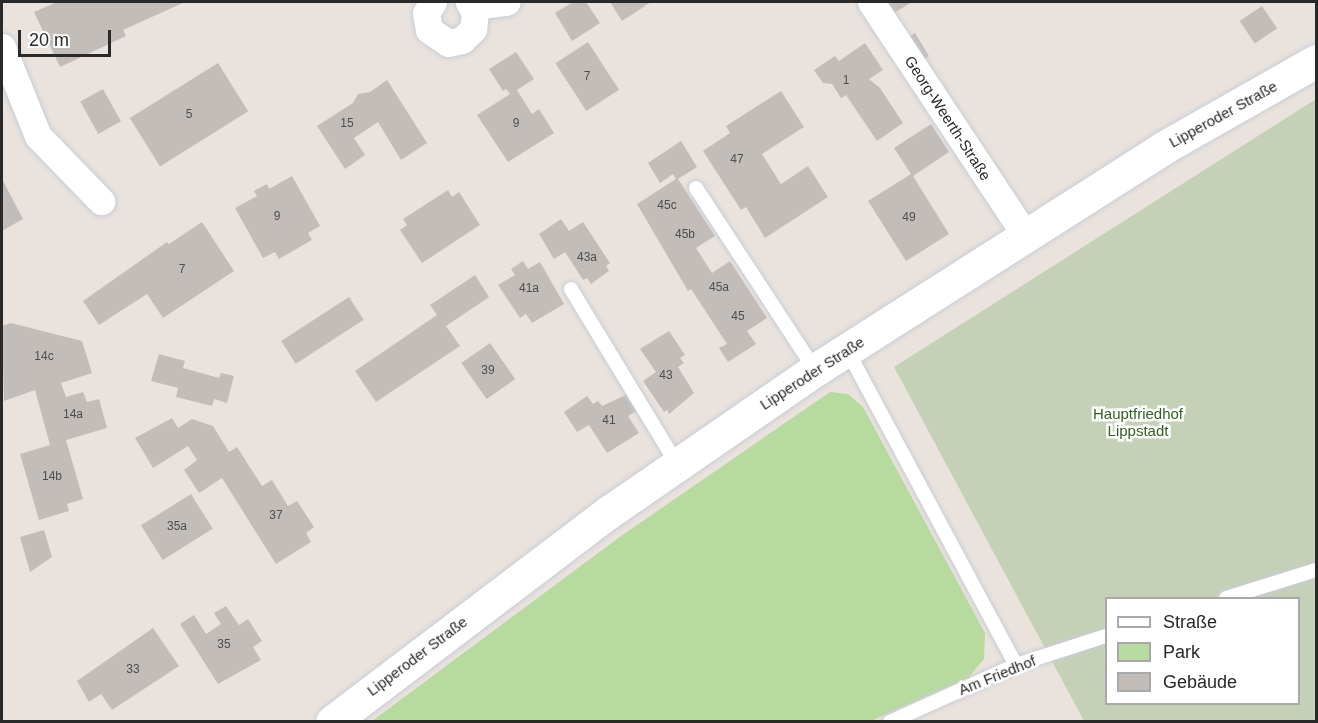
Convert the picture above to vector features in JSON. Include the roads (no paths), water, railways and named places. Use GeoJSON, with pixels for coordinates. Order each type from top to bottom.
{"type":"FeatureCollection","features":[{"type":"Feature","properties":{"kind":"main road","name":"Lipperoder Straße"},"geometry":{"type":"LineString","coordinates":[[333,722],[677,464],[815,370],[1163,148],[1317,61]]}},
{"type":"Feature","properties":{"kind":"street"},"geometry":{"type":"LineString","coordinates":[[433,2],[426,13],[429,30],[448,43],[469,35],[475,21],[470,4],[507,2]]}},
{"type":"Feature","properties":{"kind":"street","name":"Georg-Weerth-Straße"},"geometry":{"type":"LineString","coordinates":[[871,2],[1025,235]]}},
{"type":"Feature","properties":{"kind":"street"},"geometry":{"type":"LineString","coordinates":[[2,47],[38,136],[101,201]]}},
{"type":"Feature","properties":{"kind":"lane"},"geometry":{"type":"LineString","coordinates":[[696,188],[815,370]]}},
{"type":"Feature","properties":{"kind":"lane"},"geometry":{"type":"LineString","coordinates":[[571,289],[677,464]]}},
{"type":"Feature","properties":{"kind":"lane"},"geometry":{"type":"LineString","coordinates":[[847,350],[1016,665]]}},
{"type":"Feature","properties":{"kind":"lane"},"geometry":{"type":"LineString","coordinates":[[1229,597],[1317,570]]}},
{"type":"Feature","properties":{"kind":"lane","name":"Am Friedhof"},"geometry":{"type":"LineString","coordinates":[[890,722],[1016,665],[1105,637]]}},
{"type":"Feature","properties":{"kind":"park label","name":"Hauptfriedhof Lippstadt"},"geometry":{"type":"Point","coordinates":[1138,422]}}]}
